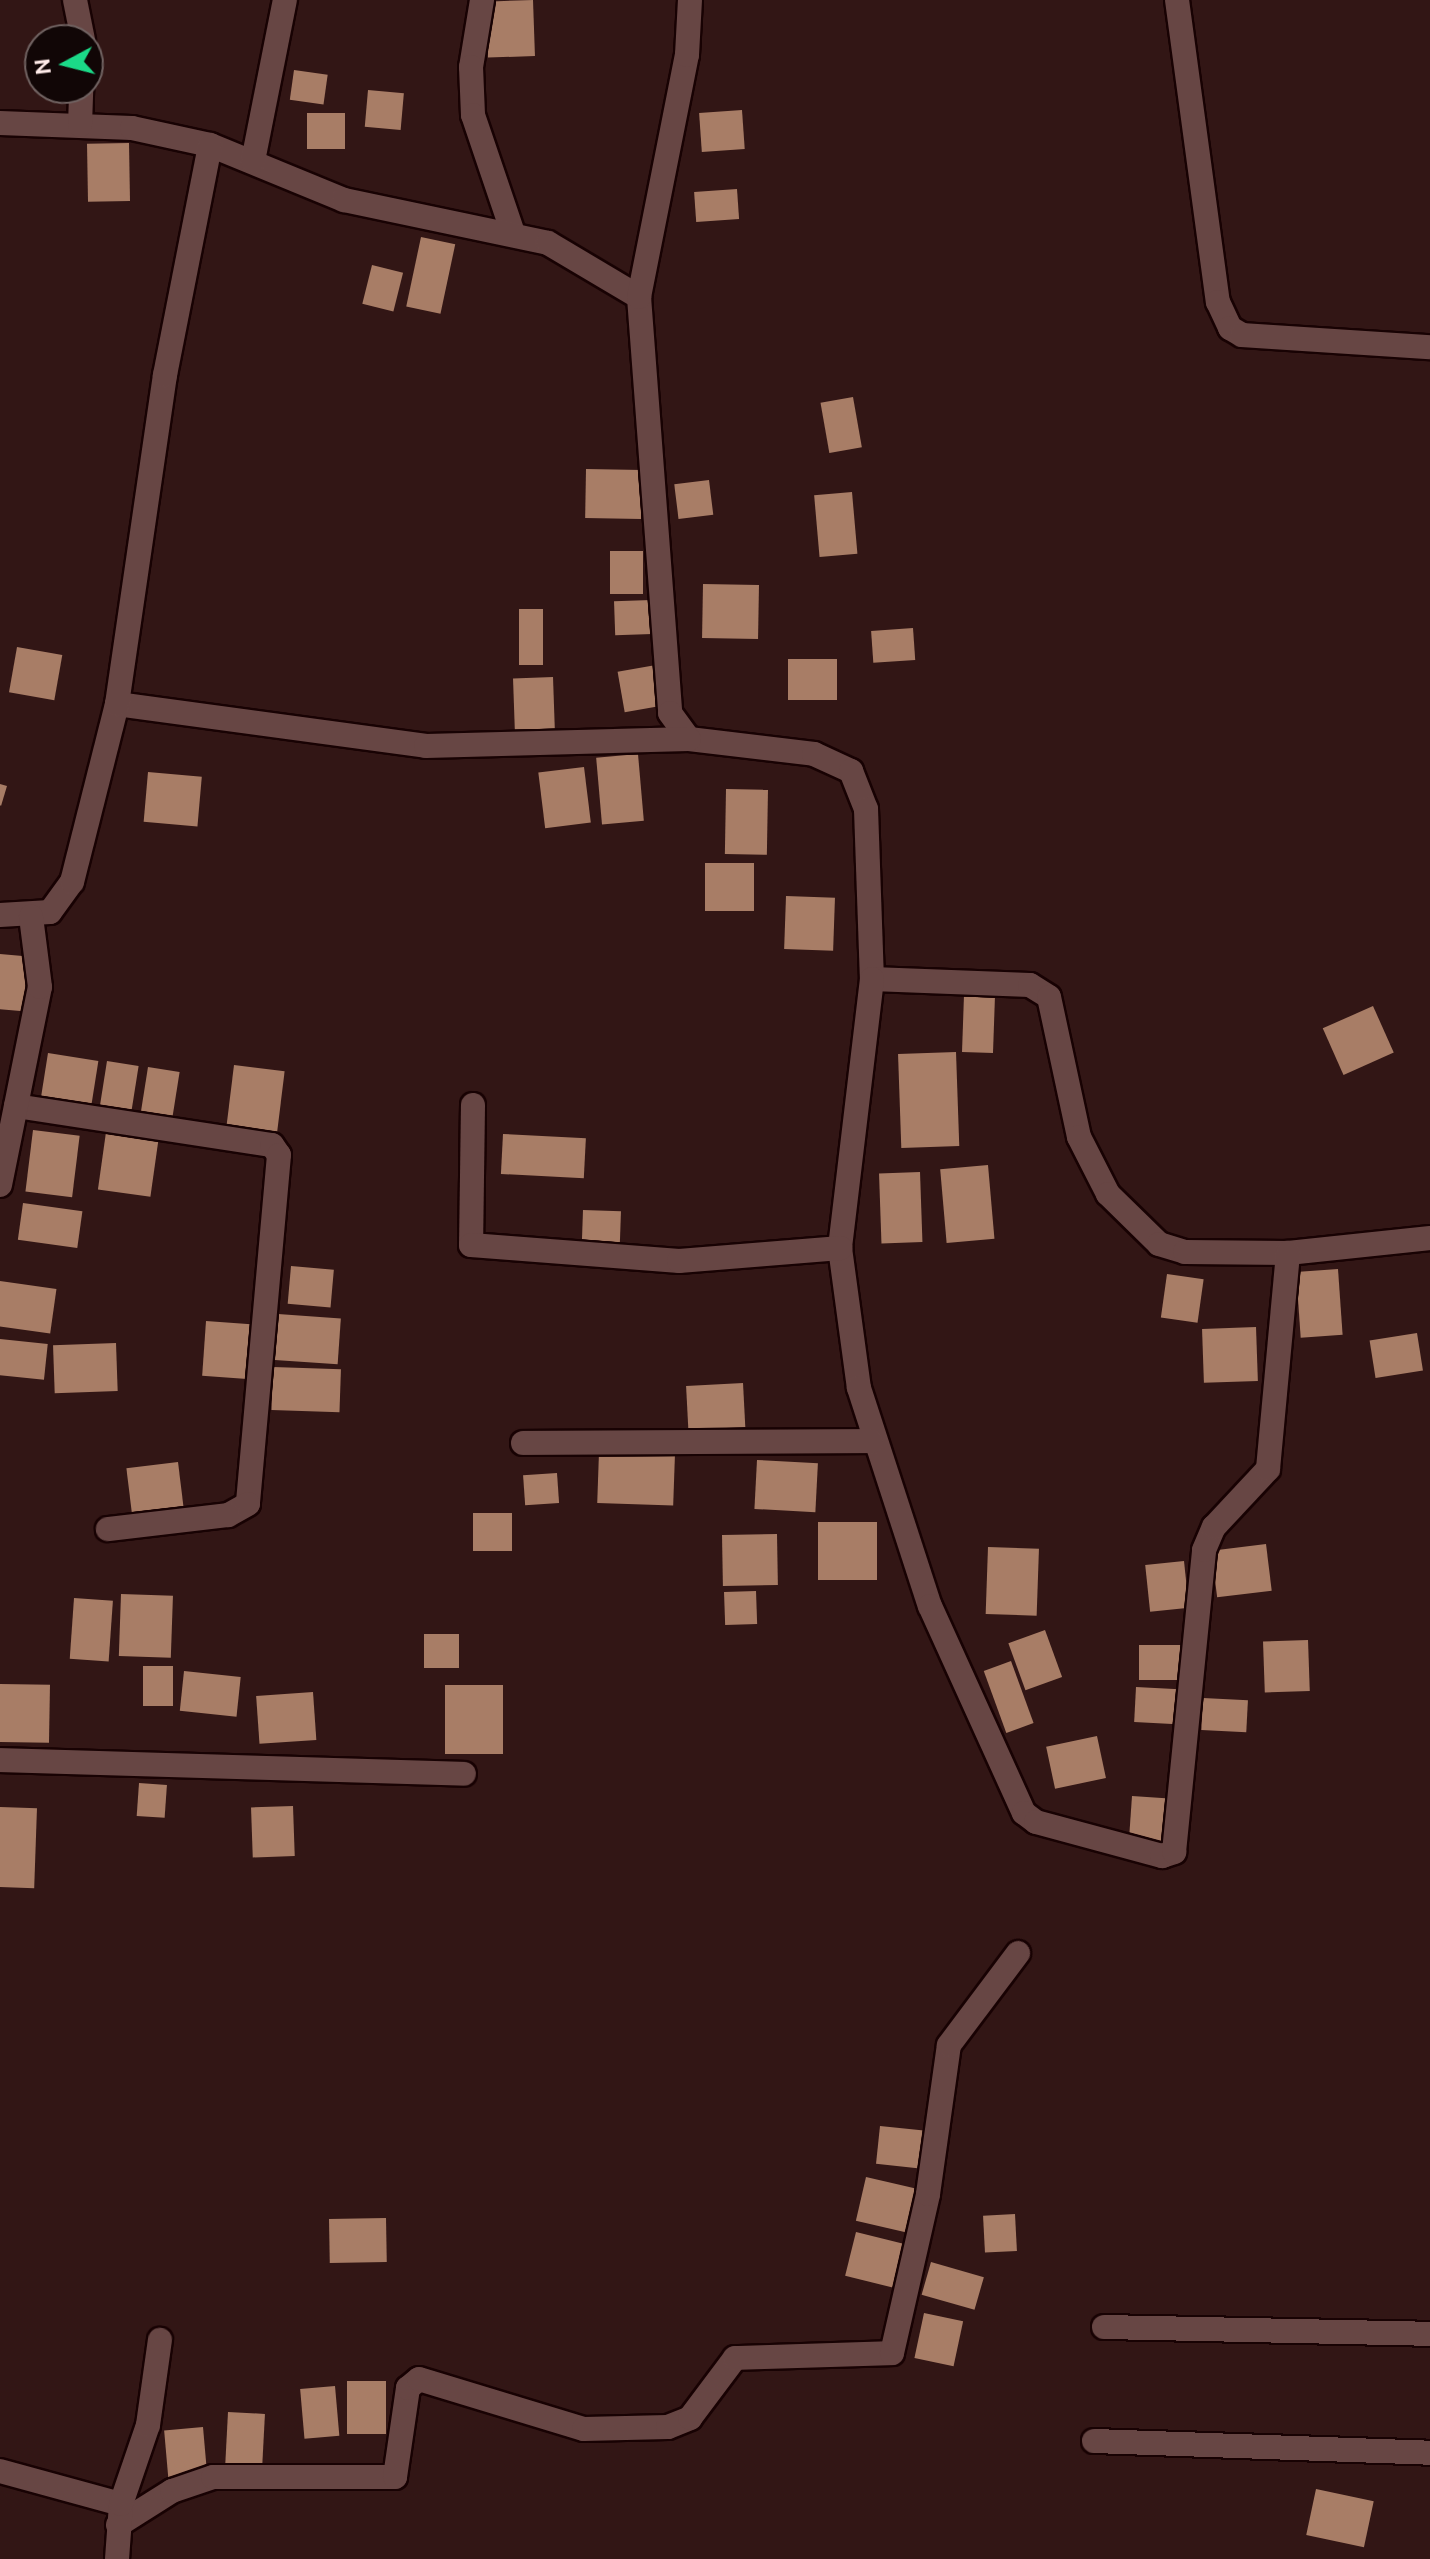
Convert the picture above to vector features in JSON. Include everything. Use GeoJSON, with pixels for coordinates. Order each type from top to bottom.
{"type":"FeatureCollection","features":[{"type":"Feature","properties":{"kind":"street"},"geometry":{"type":"LineString","coordinates":[[75,0],[80,24]]}},
{"type":"Feature","properties":{"kind":"street"},"geometry":{"type":"LineString","coordinates":[[253,161],[285,0]]}},
{"type":"Feature","properties":{"kind":"street"},"geometry":{"type":"LineString","coordinates":[[482,0],[471,67],[473,115],[513,233]]}},
{"type":"Feature","properties":{"kind":"street"},"geometry":{"type":"LineString","coordinates":[[689,739],[665,696],[639,297],[687,55],[690,0]]}},
{"type":"Feature","properties":{"kind":"street"},"geometry":{"type":"LineString","coordinates":[[1177,0],[1218,302],[1230,328],[1242,335],[1430,347]]}},
{"type":"Feature","properties":{"kind":"street"},"geometry":{"type":"LineString","coordinates":[[80,125],[81,104]]}},
{"type":"Feature","properties":{"kind":"street"},"geometry":{"type":"LineString","coordinates":[[0,123],[80,125],[210,145],[344,200],[513,233],[572,254],[639,297]]}},
{"type":"Feature","properties":{"kind":"street"},"geometry":{"type":"LineString","coordinates":[[0,915],[31,917],[50,912],[72,882],[117,704],[165,375],[210,145]]}},
{"type":"Feature","properties":{"kind":"street"},"geometry":{"type":"LineString","coordinates":[[117,704],[426,746],[689,739],[814,754],[851,771],[866,809],[872,979],[840,1248],[871,1441],[930,1606],[1024,1813],[1036,1822],[1174,1852],[1204,1550],[1214,1527],[1268,1469],[1288,1253]]}},
{"type":"Feature","properties":{"kind":"street"},"geometry":{"type":"LineString","coordinates":[[0,1185],[41,976],[31,917]]}},
{"type":"Feature","properties":{"kind":"street"},"geometry":{"type":"LineString","coordinates":[[872,979],[1030,985],[1049,997],[1079,1137],[1133,1225],[1185,1252],[1288,1253],[1430,1238]]}},
{"type":"Feature","properties":{"kind":"street"},"geometry":{"type":"LineString","coordinates":[[473,1105],[471,1245],[679,1261],[840,1248]]}},
{"type":"Feature","properties":{"kind":"street"},"geometry":{"type":"LineString","coordinates":[[16,1106],[272,1145],[279,1155],[248,1504],[228,1515],[108,1529]]}},
{"type":"Feature","properties":{"kind":"street"},"geometry":{"type":"LineString","coordinates":[[523,1443],[871,1441]]}},
{"type":"Feature","properties":{"kind":"street"},"geometry":{"type":"LineString","coordinates":[[0,1760],[464,1774]]}},
{"type":"Feature","properties":{"kind":"street"},"geometry":{"type":"LineString","coordinates":[[0,2471],[120,2514],[213,2477],[395,2477],[408,2388],[419,2379],[575,2427],[668,2427],[690,2418],[735,2358],[892,2353],[928,2194],[949,2045],[1018,1953]]}},
{"type":"Feature","properties":{"kind":"street"},"geometry":{"type":"LineString","coordinates":[[1104,2327],[1430,2334]]}},
{"type":"Feature","properties":{"kind":"street"},"geometry":{"type":"LineString","coordinates":[[117,2559],[120,2514],[148,2425],[160,2340]]}},
{"type":"Feature","properties":{"kind":"street"},"geometry":{"type":"LineString","coordinates":[[1094,2441],[1430,2453]]}},
{"type":"Feature","properties":{"kind":"building"},"geometry":{"type":"Polygon","coordinates":[[[533,0],[535,56],[488,58],[486,2],[533,0]]]}},
{"type":"Feature","properties":{"kind":"building"},"geometry":{"type":"Polygon","coordinates":[[[294,70],[328,75],[323,104],[290,100],[294,70]]]}},
{"type":"Feature","properties":{"kind":"building"},"geometry":{"type":"Polygon","coordinates":[[[368,90],[404,93],[401,130],[365,127],[368,90]]]}},
{"type":"Feature","properties":{"kind":"building"},"geometry":{"type":"Polygon","coordinates":[[[742,110],[745,149],[702,152],[699,113],[742,110]]]}},
{"type":"Feature","properties":{"kind":"building"},"geometry":{"type":"Polygon","coordinates":[[[307,113],[345,113],[345,149],[307,149],[307,113]]]}},
{"type":"Feature","properties":{"kind":"building"},"geometry":{"type":"Polygon","coordinates":[[[129,143],[130,201],[88,202],[87,144],[129,143]]]}},
{"type":"Feature","properties":{"kind":"building"},"geometry":{"type":"Polygon","coordinates":[[[737,189],[739,219],[696,222],[694,192],[737,189]]]}},
{"type":"Feature","properties":{"kind":"building"},"geometry":{"type":"Polygon","coordinates":[[[421,237],[455,244],[440,314],[406,306],[421,237]]]}},
{"type":"Feature","properties":{"kind":"building"},"geometry":{"type":"Polygon","coordinates":[[[372,265],[403,273],[393,312],[362,304],[372,265]]]}},
{"type":"Feature","properties":{"kind":"building"},"geometry":{"type":"Polygon","coordinates":[[[853,397],[862,447],[829,453],[821,403],[853,397]]]}},
{"type":"Feature","properties":{"kind":"building"},"geometry":{"type":"Polygon","coordinates":[[[586,469],[642,470],[641,519],[585,518],[586,469]]]}},
{"type":"Feature","properties":{"kind":"building"},"geometry":{"type":"Polygon","coordinates":[[[709,480],[713,515],[679,519],[674,484],[709,480]]]}},
{"type":"Feature","properties":{"kind":"building"},"geometry":{"type":"Polygon","coordinates":[[[852,492],[857,554],[820,557],[814,495],[852,492]]]}},
{"type":"Feature","properties":{"kind":"building"},"geometry":{"type":"Polygon","coordinates":[[[610,551],[643,551],[643,594],[610,594],[610,551]]]}},
{"type":"Feature","properties":{"kind":"building"},"geometry":{"type":"Polygon","coordinates":[[[703,584],[759,585],[758,639],[702,638],[703,584]]]}},
{"type":"Feature","properties":{"kind":"building"},"geometry":{"type":"Polygon","coordinates":[[[651,600],[652,634],[615,635],[614,601],[651,600]]]}},
{"type":"Feature","properties":{"kind":"building"},"geometry":{"type":"Polygon","coordinates":[[[519,609],[543,609],[543,665],[519,665],[519,609]]]}},
{"type":"Feature","properties":{"kind":"building"},"geometry":{"type":"Polygon","coordinates":[[[913,628],[915,660],[873,663],[871,631],[913,628]]]}},
{"type":"Feature","properties":{"kind":"building"},"geometry":{"type":"Polygon","coordinates":[[[17,647],[62,655],[54,700],[9,692],[17,647]]]}},
{"type":"Feature","properties":{"kind":"building"},"geometry":{"type":"Polygon","coordinates":[[[788,659],[837,659],[837,700],[788,700],[788,659]]]}},
{"type":"Feature","properties":{"kind":"building"},"geometry":{"type":"Polygon","coordinates":[[[656,665],[663,705],[625,712],[618,672],[656,665]]]}},
{"type":"Feature","properties":{"kind":"building"},"geometry":{"type":"Polygon","coordinates":[[[553,677],[555,735],[515,736],[513,678],[553,677]]]}},
{"type":"Feature","properties":{"kind":"building"},"geometry":{"type":"Polygon","coordinates":[[[638,754],[644,821],[602,824],[596,758],[638,754]]]}},
{"type":"Feature","properties":{"kind":"building"},"geometry":{"type":"Polygon","coordinates":[[[584,767],[591,823],[545,828],[538,773],[584,767]]]}},
{"type":"Feature","properties":{"kind":"building"},"geometry":{"type":"Polygon","coordinates":[[[148,772],[202,777],[197,827],[144,822],[148,772]]]}},
{"type":"Feature","properties":{"kind":"building"},"geometry":{"type":"Polygon","coordinates":[[[0,784],[7,786],[1,806],[0,805],[0,784]]]}},
{"type":"Feature","properties":{"kind":"building"},"geometry":{"type":"Polygon","coordinates":[[[726,789],[768,790],[767,855],[725,854],[726,789]]]}},
{"type":"Feature","properties":{"kind":"building"},"geometry":{"type":"Polygon","coordinates":[[[705,863],[754,863],[754,911],[705,911],[705,863]]]}},
{"type":"Feature","properties":{"kind":"building"},"geometry":{"type":"Polygon","coordinates":[[[786,896],[835,898],[833,951],[784,949],[786,896]]]}},
{"type":"Feature","properties":{"kind":"building"},"geometry":{"type":"Polygon","coordinates":[[[0,954],[34,957],[29,1012],[0,1009],[0,954]]]}},
{"type":"Feature","properties":{"kind":"building"},"geometry":{"type":"Polygon","coordinates":[[[964,995],[995,996],[993,1053],[962,1052],[964,995]]]}},
{"type":"Feature","properties":{"kind":"building"},"geometry":{"type":"Polygon","coordinates":[[[1373,1006],[1394,1053],[1343,1075],[1323,1028],[1373,1006]]]}},
{"type":"Feature","properties":{"kind":"building"},"geometry":{"type":"Polygon","coordinates":[[[956,1052],[959,1146],[901,1148],[898,1054],[956,1052]]]}},
{"type":"Feature","properties":{"kind":"building"},"geometry":{"type":"Polygon","coordinates":[[[48,1053],[98,1061],[91,1104],[41,1096],[48,1053]]]}},
{"type":"Feature","properties":{"kind":"building"},"geometry":{"type":"Polygon","coordinates":[[[107,1061],[139,1066],[131,1111],[100,1106],[107,1061]]]}},
{"type":"Feature","properties":{"kind":"building"},"geometry":{"type":"Polygon","coordinates":[[[234,1065],[285,1071],[276,1141],[225,1134],[234,1065]]]}},
{"type":"Feature","properties":{"kind":"building"},"geometry":{"type":"Polygon","coordinates":[[[148,1067],[180,1072],[172,1117],[141,1112],[148,1067]]]}},
{"type":"Feature","properties":{"kind":"building"},"geometry":{"type":"Polygon","coordinates":[[[33,1130],[80,1136],[72,1197],[25,1192],[33,1130]]]}},
{"type":"Feature","properties":{"kind":"building"},"geometry":{"type":"Polygon","coordinates":[[[106,1132],[158,1139],[150,1197],[98,1189],[106,1132]]]}},
{"type":"Feature","properties":{"kind":"building"},"geometry":{"type":"Polygon","coordinates":[[[503,1134],[586,1138],[584,1178],[501,1174],[503,1134]]]}},
{"type":"Feature","properties":{"kind":"building"},"geometry":{"type":"Polygon","coordinates":[[[988,1165],[994,1239],[947,1243],[940,1169],[988,1165]]]}},
{"type":"Feature","properties":{"kind":"building"},"geometry":{"type":"Polygon","coordinates":[[[920,1172],[922,1242],[881,1243],[879,1173],[920,1172]]]}},
{"type":"Feature","properties":{"kind":"building"},"geometry":{"type":"Polygon","coordinates":[[[23,1203],[82,1211],[77,1248],[18,1240],[23,1203]]]}},
{"type":"Feature","properties":{"kind":"building"},"geometry":{"type":"Polygon","coordinates":[[[583,1210],[621,1211],[620,1251],[582,1250],[583,1210]]]}},
{"type":"Feature","properties":{"kind":"building"},"geometry":{"type":"Polygon","coordinates":[[[291,1266],[334,1270],[331,1308],[288,1304],[291,1266]]]}},
{"type":"Feature","properties":{"kind":"building"},"geometry":{"type":"Polygon","coordinates":[[[1338,1269],[1343,1335],[1301,1338],[1296,1272],[1338,1269]]]}},
{"type":"Feature","properties":{"kind":"building"},"geometry":{"type":"Polygon","coordinates":[[[1167,1274],[1204,1279],[1198,1323],[1161,1318],[1167,1274]]]}},
{"type":"Feature","properties":{"kind":"building"},"geometry":{"type":"Polygon","coordinates":[[[0,1281],[56,1289],[50,1333],[0,1326],[0,1281]]]}},
{"type":"Feature","properties":{"kind":"building"},"geometry":{"type":"Polygon","coordinates":[[[278,1314],[341,1318],[338,1364],[275,1360],[278,1314]]]}},
{"type":"Feature","properties":{"kind":"building"},"geometry":{"type":"Polygon","coordinates":[[[206,1321],[251,1324],[247,1379],[202,1376],[206,1321]]]}},
{"type":"Feature","properties":{"kind":"building"},"geometry":{"type":"Polygon","coordinates":[[[1256,1327],[1258,1381],[1204,1383],[1202,1329],[1256,1327]]]}},
{"type":"Feature","properties":{"kind":"building"},"geometry":{"type":"Polygon","coordinates":[[[1417,1333],[1423,1371],[1376,1378],[1370,1341],[1417,1333]]]}},
{"type":"Feature","properties":{"kind":"building"},"geometry":{"type":"Polygon","coordinates":[[[0,1339],[48,1344],[44,1380],[0,1375],[0,1339]]]}},
{"type":"Feature","properties":{"kind":"building"},"geometry":{"type":"Polygon","coordinates":[[[116,1343],[118,1391],[55,1393],[53,1345],[116,1343]]]}},
{"type":"Feature","properties":{"kind":"building"},"geometry":{"type":"Polygon","coordinates":[[[273,1367],[341,1369],[339,1412],[271,1410],[273,1367]]]}},
{"type":"Feature","properties":{"kind":"building"},"geometry":{"type":"Polygon","coordinates":[[[743,1383],[745,1427],[688,1430],[686,1386],[743,1383]]]}},
{"type":"Feature","properties":{"kind":"building"},"geometry":{"type":"Polygon","coordinates":[[[599,1452],[675,1455],[673,1506],[597,1503],[599,1452]]]}},
{"type":"Feature","properties":{"kind":"building"},"geometry":{"type":"Polygon","coordinates":[[[757,1460],[818,1463],[815,1512],[754,1509],[757,1460]]]}},
{"type":"Feature","properties":{"kind":"building"},"geometry":{"type":"Polygon","coordinates":[[[178,1462],[184,1510],[132,1516],[126,1468],[178,1462]]]}},
{"type":"Feature","properties":{"kind":"building"},"geometry":{"type":"Polygon","coordinates":[[[557,1473],[559,1503],[525,1505],[523,1475],[557,1473]]]}},
{"type":"Feature","properties":{"kind":"building"},"geometry":{"type":"Polygon","coordinates":[[[473,1513],[512,1513],[512,1551],[473,1551],[473,1513]]]}},
{"type":"Feature","properties":{"kind":"building"},"geometry":{"type":"Polygon","coordinates":[[[818,1522],[877,1522],[877,1580],[818,1580],[818,1522]]]}},
{"type":"Feature","properties":{"kind":"building"},"geometry":{"type":"Polygon","coordinates":[[[777,1534],[778,1585],[723,1586],[722,1535],[777,1534]]]}},
{"type":"Feature","properties":{"kind":"building"},"geometry":{"type":"Polygon","coordinates":[[[1266,1544],[1272,1591],[1217,1597],[1211,1551],[1266,1544]]]}},
{"type":"Feature","properties":{"kind":"building"},"geometry":{"type":"Polygon","coordinates":[[[988,1547],[1039,1549],[1037,1616],[986,1614],[988,1547]]]}},
{"type":"Feature","properties":{"kind":"building"},"geometry":{"type":"Polygon","coordinates":[[[1184,1561],[1189,1608],[1150,1612],[1145,1565],[1184,1561]]]}},
{"type":"Feature","properties":{"kind":"building"},"geometry":{"type":"Polygon","coordinates":[[[756,1591],[757,1624],[725,1625],[724,1592],[756,1591]]]}},
{"type":"Feature","properties":{"kind":"building"},"geometry":{"type":"Polygon","coordinates":[[[121,1594],[173,1596],[171,1658],[119,1656],[121,1594]]]}},
{"type":"Feature","properties":{"kind":"building"},"geometry":{"type":"Polygon","coordinates":[[[74,1598],[113,1601],[109,1662],[70,1659],[74,1598]]]}},
{"type":"Feature","properties":{"kind":"building"},"geometry":{"type":"Polygon","coordinates":[[[1045,1630],[1062,1677],[1025,1690],[1008,1643],[1045,1630]]]}},
{"type":"Feature","properties":{"kind":"building"},"geometry":{"type":"Polygon","coordinates":[[[424,1634],[459,1634],[459,1668],[424,1668],[424,1634]]]}},
{"type":"Feature","properties":{"kind":"building"},"geometry":{"type":"Polygon","coordinates":[[[1308,1640],[1310,1691],[1265,1693],[1263,1642],[1308,1640]]]}},
{"type":"Feature","properties":{"kind":"building"},"geometry":{"type":"Polygon","coordinates":[[[1139,1645],[1185,1645],[1185,1680],[1139,1680],[1139,1645]]]}},
{"type":"Feature","properties":{"kind":"building"},"geometry":{"type":"Polygon","coordinates":[[[1011,1661],[1034,1723],[1006,1733],[984,1671],[1011,1661]]]}},
{"type":"Feature","properties":{"kind":"building"},"geometry":{"type":"Polygon","coordinates":[[[143,1666],[173,1666],[173,1706],[143,1706],[143,1666]]]}},
{"type":"Feature","properties":{"kind":"building"},"geometry":{"type":"Polygon","coordinates":[[[184,1671],[241,1677],[237,1717],[180,1711],[184,1671]]]}},
{"type":"Feature","properties":{"kind":"building"},"geometry":{"type":"Polygon","coordinates":[[[0,1684],[50,1685],[49,1743],[0,1742],[0,1684]]]}},
{"type":"Feature","properties":{"kind":"building"},"geometry":{"type":"Polygon","coordinates":[[[445,1685],[503,1685],[503,1754],[445,1754],[445,1685]]]}},
{"type":"Feature","properties":{"kind":"building"},"geometry":{"type":"Polygon","coordinates":[[[1136,1687],[1179,1689],[1177,1724],[1134,1722],[1136,1687]]]}},
{"type":"Feature","properties":{"kind":"building"},"geometry":{"type":"Polygon","coordinates":[[[313,1692],[316,1740],[259,1744],[256,1696],[313,1692]]]}},
{"type":"Feature","properties":{"kind":"building"},"geometry":{"type":"Polygon","coordinates":[[[1203,1698],[1248,1700],[1246,1732],[1201,1730],[1203,1698]]]}},
{"type":"Feature","properties":{"kind":"building"},"geometry":{"type":"Polygon","coordinates":[[[1097,1736],[1106,1778],[1055,1789],[1046,1747],[1097,1736]]]}},
{"type":"Feature","properties":{"kind":"building"},"geometry":{"type":"Polygon","coordinates":[[[139,1783],[167,1785],[165,1818],[137,1816],[139,1783]]]}},
{"type":"Feature","properties":{"kind":"building"},"geometry":{"type":"Polygon","coordinates":[[[1132,1796],[1173,1799],[1170,1844],[1129,1841],[1132,1796]]]}},
{"type":"Feature","properties":{"kind":"building"},"geometry":{"type":"Polygon","coordinates":[[[293,1806],[295,1856],[253,1857],[251,1807],[293,1806]]]}},
{"type":"Feature","properties":{"kind":"building"},"geometry":{"type":"Polygon","coordinates":[[[0,1807],[37,1808],[34,1888],[0,1887],[0,1807]]]}},
{"type":"Feature","properties":{"kind":"building"},"geometry":{"type":"Polygon","coordinates":[[[880,2126],[924,2131],[920,2168],[876,2164],[880,2126]]]}},
{"type":"Feature","properties":{"kind":"building"},"geometry":{"type":"Polygon","coordinates":[[[866,2177],[925,2191],[915,2235],[856,2221],[866,2177]]]}},
{"type":"Feature","properties":{"kind":"building"},"geometry":{"type":"Polygon","coordinates":[[[1015,2214],[1017,2251],[985,2253],[983,2216],[1015,2214]]]}},
{"type":"Feature","properties":{"kind":"building"},"geometry":{"type":"Polygon","coordinates":[[[386,2218],[387,2262],[330,2263],[329,2219],[386,2218]]]}},
{"type":"Feature","properties":{"kind":"building"},"geometry":{"type":"Polygon","coordinates":[[[856,2232],[907,2245],[897,2288],[845,2276],[856,2232]]]}},
{"type":"Feature","properties":{"kind":"building"},"geometry":{"type":"Polygon","coordinates":[[[931,2262],[984,2277],[974,2310],[922,2295],[931,2262]]]}},
{"type":"Feature","properties":{"kind":"building"},"geometry":{"type":"Polygon","coordinates":[[[924,2313],[963,2321],[954,2366],[914,2358],[924,2313]]]}},
{"type":"Feature","properties":{"kind":"building"},"geometry":{"type":"Polygon","coordinates":[[[347,2381],[386,2381],[386,2434],[347,2434],[347,2381]]]}},
{"type":"Feature","properties":{"kind":"building"},"geometry":{"type":"Polygon","coordinates":[[[335,2386],[339,2436],[304,2439],[300,2389],[335,2386]]]}},
{"type":"Feature","properties":{"kind":"building"},"geometry":{"type":"Polygon","coordinates":[[[228,2412],[265,2414],[262,2467],[225,2465],[228,2412]]]}},
{"type":"Feature","properties":{"kind":"building"},"geometry":{"type":"Polygon","coordinates":[[[203,2427],[207,2475],[168,2478],[164,2430],[203,2427]]]}},
{"type":"Feature","properties":{"kind":"building"},"geometry":{"type":"Polygon","coordinates":[[[1316,2489],[1374,2501],[1364,2547],[1306,2535],[1316,2489]]]}}]}
